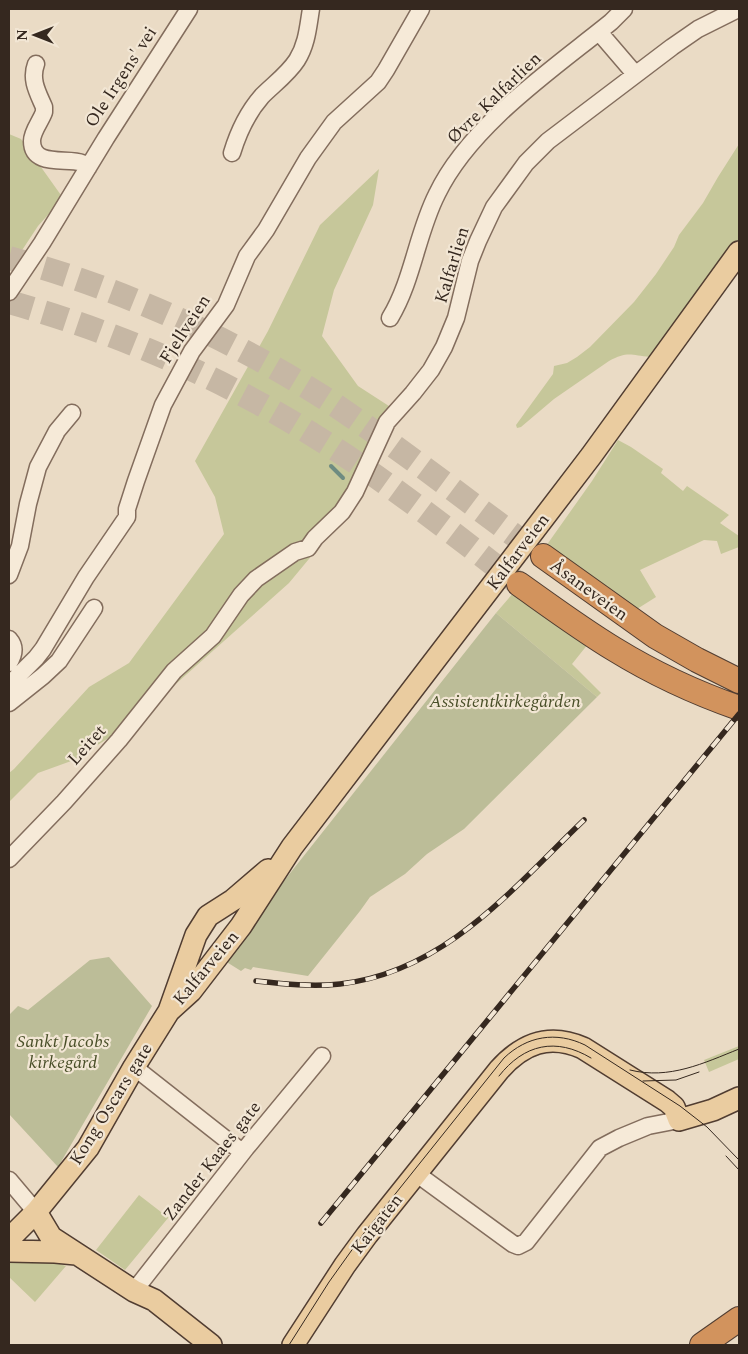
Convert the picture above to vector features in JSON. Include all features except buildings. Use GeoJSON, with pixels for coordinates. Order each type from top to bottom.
{"type":"FeatureCollection","features":[{"type":"Feature","properties":{"kind":"highway","name":"Åsaneveien"},"geometry":{"type":"LineString","coordinates":[[543,556],[636,624],[697,660],[739,681]]}},
{"type":"Feature","properties":{"kind":"highway","name":"Åsaneveien"},"geometry":{"type":"LineString","coordinates":[[519,584],[600,641],[660,675],[739,708]]}},
{"type":"Feature","properties":{"kind":"highway"},"geometry":{"type":"LineString","coordinates":[[702,1345],[739,1319]]}},
{"type":"Feature","properties":{"kind":"main road","name":"Kalfarveien"},"geometry":{"type":"LineString","coordinates":[[169,1011],[203,976],[241,926],[292,847],[578,473],[739,252]]}},
{"type":"Feature","properties":{"kind":"main road","name":"Kalfarveien"},"geometry":{"type":"LineString","coordinates":[[169,1011],[196,935],[202,924],[215,910],[233,900],[254,883],[292,847]]}},
{"type":"Feature","properties":{"kind":"main road","name":"Kong Oscars gate"},"geometry":{"type":"LineString","coordinates":[[9,1239],[36,1212],[88,1148],[134,1067],[169,1011]]}},
{"type":"Feature","properties":{"kind":"main road","name":"Kaigaten"},"geometry":{"type":"LineString","coordinates":[[293,1345],[351,1255],[507,1061],[522,1049],[537,1043],[553,1041],[583,1048],[667,1101],[677,1116]]}},
{"type":"Feature","properties":{"kind":"main road"},"geometry":{"type":"LineString","coordinates":[[677,1116],[739,1084]]}},
{"type":"Feature","properties":{"kind":"main road"},"geometry":{"type":"LineString","coordinates":[[677,1116],[713,1110],[739,1098]]}},
{"type":"Feature","properties":{"kind":"main road"},"geometry":{"type":"LineString","coordinates":[[36,1212],[52,1237],[134,1291],[154,1300],[211,1345]]}},
{"type":"Feature","properties":{"kind":"main road"},"geometry":{"type":"LineString","coordinates":[[9,1251],[79,1254]]}},
{"type":"Feature","properties":{"kind":"main road"},"geometry":{"type":"LineString","coordinates":[[134,1291],[147,1310],[187,1345]]}},
{"type":"Feature","properties":{"kind":"street","name":"Ole Irgens' vei"},"geometry":{"type":"LineString","coordinates":[[9,292],[42,243],[188,9]]}},
{"type":"Feature","properties":{"kind":"street"},"geometry":{"type":"LineString","coordinates":[[232,153],[235,142],[249,113],[297,60],[308,33],[311,9]]}},
{"type":"Feature","properties":{"kind":"street","name":"Fjellveien"},"geometry":{"type":"LineString","coordinates":[[9,684],[43,649],[86,577],[127,517],[127,509],[163,405],[192,351],[226,305],[248,256],[327,131],[378,82],[421,9]]}},
{"type":"Feature","properties":{"kind":"street","name":"Øvre Kalfarlien"},"geometry":{"type":"LineString","coordinates":[[390,318],[412,266],[429,210],[453,166],[481,133],[512,104],[624,9]]}},
{"type":"Feature","properties":{"kind":"street","name":"Kalfarlien"},"geometry":{"type":"LineString","coordinates":[[308,548],[315,538],[342,512],[355,492],[387,422],[413,394],[431,370],[444,347],[456,318],[473,252],[494,207],[526,163],[548,141],[635,74],[698,29],[738,9]]}},
{"type":"Feature","properties":{"kind":"street"},"geometry":{"type":"LineString","coordinates":[[599,32],[635,74]]}},
{"type":"Feature","properties":{"kind":"street"},"geometry":{"type":"LineString","coordinates":[[36,64],[33,74],[34,84],[44,112],[32,138],[32,144],[36,152],[43,158],[83,163],[88,168]]}},
{"type":"Feature","properties":{"kind":"street"},"geometry":{"type":"LineString","coordinates":[[9,575],[20,546],[28,504],[38,467],[57,431],[72,413]]}},
{"type":"Feature","properties":{"kind":"street","name":"Leitet"},"geometry":{"type":"LineString","coordinates":[[9,859],[101,761],[174,671],[213,636],[241,596],[256,579],[295,552],[308,548]]}},
{"type":"Feature","properties":{"kind":"street"},"geometry":{"type":"LineString","coordinates":[[9,703],[59,661],[94,608]]}},
{"type":"Feature","properties":{"kind":"street"},"geometry":{"type":"LineString","coordinates":[[9,639],[13,650],[9,663]]}},
{"type":"Feature","properties":{"kind":"street","name":"Zander Kaaes gate"},"geometry":{"type":"LineString","coordinates":[[134,1291],[242,1152],[322,1056]]}},
{"type":"Feature","properties":{"kind":"street"},"geometry":{"type":"LineString","coordinates":[[134,1067],[242,1152]]}},
{"type":"Feature","properties":{"kind":"street"},"geometry":{"type":"LineString","coordinates":[[417,1174],[518,1246],[526,1242],[600,1148],[619,1138],[677,1116]]}},
{"type":"Feature","properties":{"kind":"street"},"geometry":{"type":"LineString","coordinates":[[9,1180],[36,1212]]}},
{"type":"Feature","properties":{"kind":"green space"},"geometry":{"type":"Polygon","coordinates":[[[9,134],[21,139],[63,198],[38,226],[9,270],[9,134]]]}},
{"type":"Feature","properties":{"kind":"green space"},"geometry":{"type":"Polygon","coordinates":[[[739,144],[739,239],[664,342],[650,357],[625,355],[609,361],[554,399],[521,427],[517,428],[516,425],[553,374],[554,366],[567,363],[590,347],[634,302],[656,274],[674,247],[679,235],[703,203],[739,144]]]}},
{"type":"Feature","properties":{"kind":"green space"},"geometry":{"type":"Polygon","coordinates":[[[379,169],[373,205],[334,290],[322,336],[358,386],[392,408],[362,495],[289,583],[132,723],[74,760],[38,773],[9,802],[9,773],[89,687],[129,663],[224,534],[215,497],[195,461],[268,331],[320,225],[379,169]]]}},
{"type":"Feature","properties":{"kind":"green space"},"geometry":{"type":"Polygon","coordinates":[[[618,440],[663,469],[661,473],[683,491],[687,486],[729,515],[720,523],[739,536],[739,547],[721,554],[717,541],[704,540],[640,570],[656,597],[637,609],[546,546],[592,481],[618,440]]]}},
{"type":"Feature","properties":{"kind":"green space"},"geometry":{"type":"Polygon","coordinates":[[[514,592],[588,644],[572,664],[601,693],[597,697],[496,613],[514,592]]]}},
{"type":"Feature","properties":{"kind":"green space","name":"Assistentkirkegården"},"geometry":{"type":"Polygon","coordinates":[[[496,613],[597,697],[464,829],[427,854],[405,874],[370,897],[308,976],[253,967],[251,970],[245,968],[241,971],[225,961],[276,891],[496,613]]]}},
{"type":"Feature","properties":{"kind":"green space","name":"Sankt Jacobs kirkegård"},"geometry":{"type":"Polygon","coordinates":[[[109,957],[152,1006],[58,1167],[9,1114],[9,1015],[18,1006],[28,1010],[90,960],[109,957]]]}},
{"type":"Feature","properties":{"kind":"green space"},"geometry":{"type":"Polygon","coordinates":[[[739,1046],[739,1059],[709,1072],[704,1060],[739,1046]]]}},
{"type":"Feature","properties":{"kind":"green space"},"geometry":{"type":"Polygon","coordinates":[[[139,1195],[161,1212],[173,1212],[125,1270],[96,1250],[139,1195]]]}},
{"type":"Feature","properties":{"kind":"green space"},"geometry":{"type":"Polygon","coordinates":[[[23,1261],[54,1262],[66,1266],[35,1302],[9,1277],[9,1263],[23,1261]]]}},
{"type":"Feature","properties":{"kind":"waterway"},"geometry":{"type":"LineString","coordinates":[[331,466],[343,478]]}},
{"type":"Feature","properties":{"kind":"tunnel"},"geometry":{"type":"LineString","coordinates":[[9,258],[51,270],[133,299],[212,335],[289,376],[326,399],[408,456],[541,555]]}},
{"type":"Feature","properties":{"kind":"tunnel"},"geometry":{"type":"LineString","coordinates":[[9,302],[88,327],[127,342],[204,375],[241,394],[340,452],[418,507],[519,584]]}},
{"type":"Feature","properties":{"kind":"tram line"},"geometry":{"type":"LineString","coordinates":[[289,1345],[329,1282],[364,1233],[504,1058],[522,1045],[542,1038],[553,1037],[585,1045],[680,1106],[707,1127],[739,1160]]}},
{"type":"Feature","properties":{"kind":"tram line"},"geometry":{"type":"LineString","coordinates":[[499,1076],[519,1057],[541,1047],[565,1047],[591,1058]]}},
{"type":"Feature","properties":{"kind":"tram line"},"geometry":{"type":"LineString","coordinates":[[630,1070],[644,1073],[672,1071],[699,1064],[739,1049]]}},
{"type":"Feature","properties":{"kind":"tram line"},"geometry":{"type":"LineString","coordinates":[[643,1081],[676,1080],[699,1072]]}},
{"type":"Feature","properties":{"kind":"tram line"},"geometry":{"type":"LineString","coordinates":[[726,1156],[739,1170]]}},
{"type":"Feature","properties":{"kind":"railway"},"geometry":{"type":"LineString","coordinates":[[321,1223],[739,714]]}},
{"type":"Feature","properties":{"kind":"railway"},"geometry":{"type":"LineString","coordinates":[[256,981],[308,985],[340,984],[378,976],[412,963],[444,945],[503,899],[584,820]]}}]}
